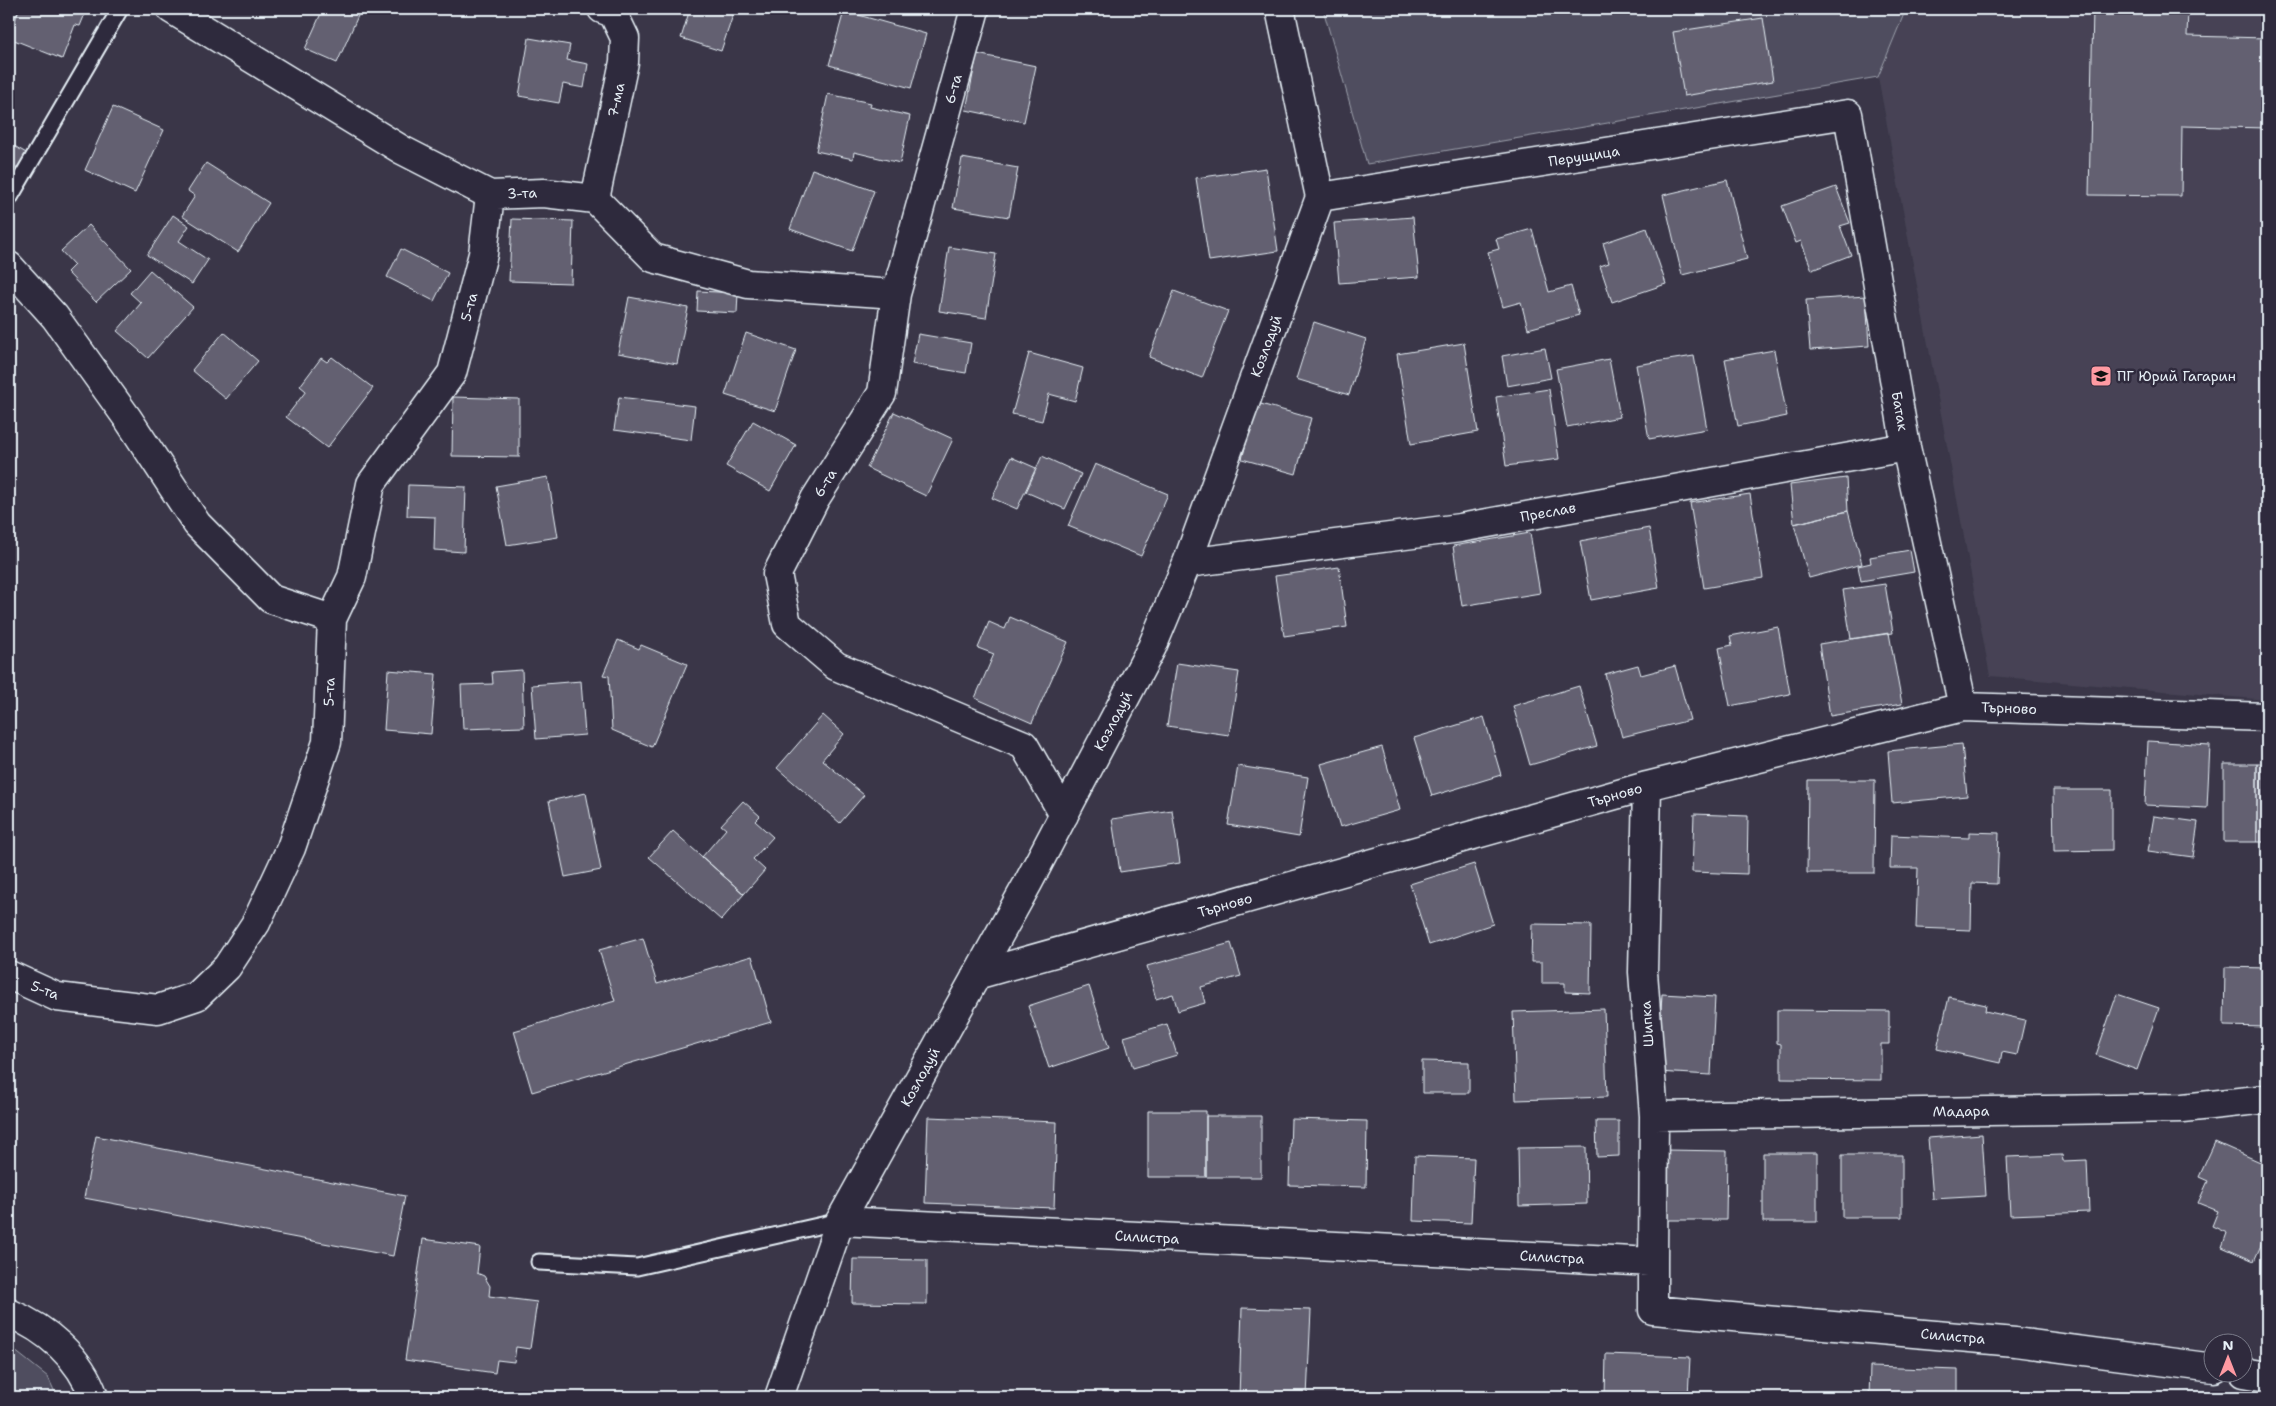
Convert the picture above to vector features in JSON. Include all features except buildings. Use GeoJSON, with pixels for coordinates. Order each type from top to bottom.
{"type":"FeatureCollection","features":[{"type":"Feature","properties":{"kind":"street","name":"3-та"},"geometry":{"type":"LineString","coordinates":[[170,9],[402,150],[490,195],[544,193],[595,199]]}},
{"type":"Feature","properties":{"kind":"street","name":"7-ма"},"geometry":{"type":"LineString","coordinates":[[595,199],[624,62],[625,46],[625,38],[613,14],[602,9]]}},
{"type":"Feature","properties":{"kind":"street","name":"6-та"},"geometry":{"type":"LineString","coordinates":[[975,9],[896,294],[882,393],[815,499],[777,574],[787,624],[836,666],[1024,745],[1064,815]]}},
{"type":"Feature","properties":{"kind":"street"},"geometry":{"type":"LineString","coordinates":[[1280,9],[1320,197]]}},
{"type":"Feature","properties":{"kind":"street","name":"Перущица"},"geometry":{"type":"LineString","coordinates":[[1320,197],[1848,114]]}},
{"type":"Feature","properties":{"kind":"street","name":"Батак"},"geometry":{"type":"LineString","coordinates":[[1848,114],[1906,447],[1963,707]]}},
{"type":"Feature","properties":{"kind":"street","name":"5-та"},"geometry":{"type":"LineString","coordinates":[[9,975],[57,997],[158,1009],[198,996],[227,967],[256,922],[291,848],[327,742],[332,619],[352,577],[371,484],[452,372],[483,254],[490,195]]}},
{"type":"Feature","properties":{"kind":"street","name":"Козлодуй"},"geometry":{"type":"LineString","coordinates":[[779,1397],[840,1221],[1064,815],[1152,647],[1187,564],[1320,197]]}},
{"type":"Feature","properties":{"kind":"street"},"geometry":{"type":"LineString","coordinates":[[595,199],[653,258],[748,284],[896,294]]}},
{"type":"Feature","properties":{"kind":"street"},"geometry":{"type":"LineString","coordinates":[[9,266],[56,317],[128,419],[197,524],[271,599],[332,619]]}},
{"type":"Feature","properties":{"kind":"street","name":"Преслав"},"geometry":{"type":"LineString","coordinates":[[1187,564],[1460,528],[1906,447]]}},
{"type":"Feature","properties":{"kind":"street","name":"Търново"},"geometry":{"type":"LineString","coordinates":[[976,975],[1647,786],[1963,707],[2267,717]]}},
{"type":"Feature","properties":{"kind":"street","name":"Шипка"},"geometry":{"type":"LineString","coordinates":[[1647,786],[1644,972],[1654,1116],[1653,1262]]}},
{"type":"Feature","properties":{"kind":"street","name":"Мадара"},"geometry":{"type":"LineString","coordinates":[[1654,1116],[2183,1108],[2267,1099]]}},
{"type":"Feature","properties":{"kind":"street","name":"Силистра"},"geometry":{"type":"LineString","coordinates":[[840,1221],[1653,1262],[1653,1310],[2015,1342],[2204,1367]]}},
{"type":"Feature","properties":{"kind":"street"},"geometry":{"type":"LineString","coordinates":[[9,1313],[26,1320],[48,1334],[66,1351],[82,1372],[94,1397]]}},
{"type":"Feature","properties":{"kind":"street"},"geometry":{"type":"LineString","coordinates":[[2254,1375],[2267,1377]]}},
{"type":"Feature","properties":{"kind":"lane"},"geometry":{"type":"LineString","coordinates":[[9,198],[120,9]]}},
{"type":"Feature","properties":{"kind":"lane"},"geometry":{"type":"LineString","coordinates":[[539,1262],[637,1267],[840,1221]]}},
{"type":"Feature","properties":{"kind":"shaded area"},"geometry":{"type":"Polygon","coordinates":[[[1323,9],[1906,9],[1878,77],[1367,164],[1323,9]]]}},
{"type":"Feature","properties":{"kind":"shaded area","name":"ПГ Юрий Гагарин"},"geometry":{"type":"Polygon","coordinates":[[[1906,9],[2267,9],[2267,700],[1990,676],[1878,77],[1906,9]]]}},
{"type":"Feature","properties":{"kind":"shaded area"},"geometry":{"type":"Polygon","coordinates":[[[9,1346],[48,1377],[57,1397],[9,1397],[9,1346]]]}},
{"type":"Feature","properties":{"kind":"place","name":"ПГ Юрий Гагарин"},"geometry":{"type":"Point","coordinates":[2101,376]}}]}
